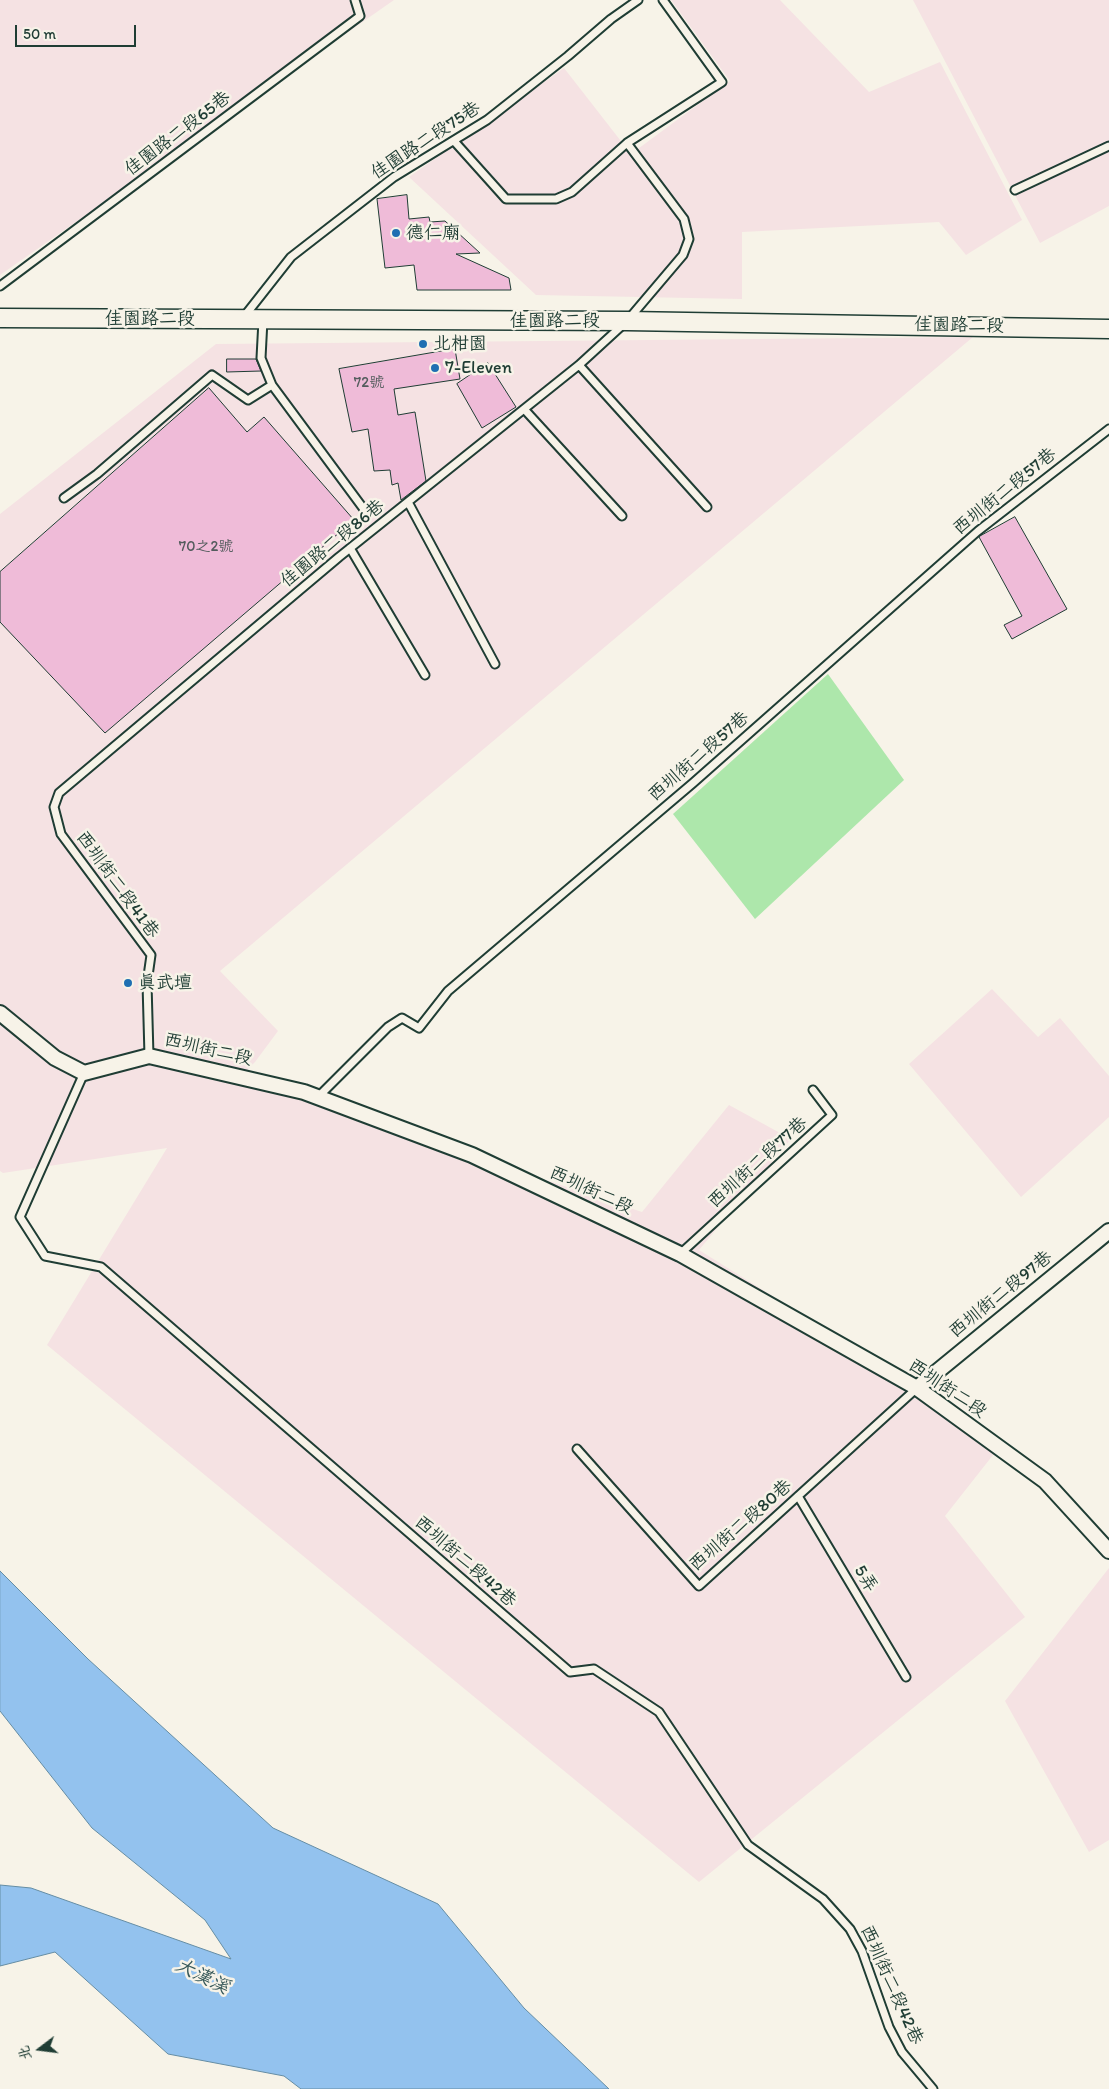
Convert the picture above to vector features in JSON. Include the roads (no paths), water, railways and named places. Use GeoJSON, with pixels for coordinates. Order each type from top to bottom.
{"type":"FeatureCollection","features":[{"type":"Feature","properties":{"kind":"street","name":"佳園路二段"},"geometry":{"type":"LineString","coordinates":[[0,318],[627,321],[1109,329]]}},
{"type":"Feature","properties":{"kind":"street"},"geometry":{"type":"LineString","coordinates":[[0,1012],[55,1058],[84,1073]]}},
{"type":"Feature","properties":{"kind":"street","name":"西圳街二段"},"geometry":{"type":"LineString","coordinates":[[84,1073],[149,1056],[304,1092],[472,1156],[680,1254],[917,1388],[1045,1481],[1109,1551]]}},
{"type":"Feature","properties":{"kind":"street","name":"西圳街二段97巷"},"geometry":{"type":"LineString","coordinates":[[917,1388],[1109,1231]]}},
{"type":"Feature","properties":{"kind":"lane","name":"佳園路二段65巷"},"geometry":{"type":"LineString","coordinates":[[0,286],[360,16],[355,0]]}},
{"type":"Feature","properties":{"kind":"lane","name":"佳園路二段75巷"},"geometry":{"type":"LineString","coordinates":[[242,319],[291,257],[394,177],[487,120],[568,56],[611,19],[638,0]]}},
{"type":"Feature","properties":{"kind":"lane"},"geometry":{"type":"LineString","coordinates":[[454,141],[506,199],[556,199],[572,192],[627,143],[722,82],[663,0]]}},
{"type":"Feature","properties":{"kind":"lane","name":"佳園路二段86巷"},"geometry":{"type":"LineString","coordinates":[[59,793],[350,548],[579,365],[627,321],[683,255],[690,239],[684,219],[627,143]]}},
{"type":"Feature","properties":{"kind":"lane"},"geometry":{"type":"LineString","coordinates":[[1015,190],[1109,146]]}},
{"type":"Feature","properties":{"kind":"lane"},"geometry":{"type":"LineString","coordinates":[[263,320],[261,358],[272,385],[363,508]]}},
{"type":"Feature","properties":{"kind":"lane"},"geometry":{"type":"LineString","coordinates":[[579,365],[707,507]]}},
{"type":"Feature","properties":{"kind":"lane"},"geometry":{"type":"LineString","coordinates":[[64,498],[97,474],[212,375],[248,400],[272,385]]}},
{"type":"Feature","properties":{"kind":"lane"},"geometry":{"type":"LineString","coordinates":[[524,409],[622,516]]}},
{"type":"Feature","properties":{"kind":"lane","name":"西圳街二段57巷"},"geometry":{"type":"LineString","coordinates":[[318,1097],[388,1027],[402,1018],[419,1028],[448,991],[694,783],[978,531],[1109,429]]}},
{"type":"Feature","properties":{"kind":"lane"},"geometry":{"type":"LineString","coordinates":[[408,502],[495,664]]}},
{"type":"Feature","properties":{"kind":"lane"},"geometry":{"type":"LineString","coordinates":[[350,548],[425,675]]}},
{"type":"Feature","properties":{"kind":"lane","name":"西圳街二段41巷"},"geometry":{"type":"LineString","coordinates":[[59,793],[54,807],[61,834],[150,955],[147,983],[149,1056]]}},
{"type":"Feature","properties":{"kind":"lane","name":"西圳街二段42巷"},"geometry":{"type":"LineString","coordinates":[[84,1073],[20,1217],[45,1256],[101,1267],[570,1672],[594,1669],[660,1712],[748,1845],[824,1900],[850,1929],[862,1951],[889,2027],[902,2052],[933,2089]]}},
{"type":"Feature","properties":{"kind":"lane","name":"西圳街二段77巷"},"geometry":{"type":"LineString","coordinates":[[680,1254],[832,1115],[813,1090]]}},
{"type":"Feature","properties":{"kind":"lane","name":"西圳街二段80巷"},"geometry":{"type":"LineString","coordinates":[[577,1449],[699,1586],[917,1388]]}},
{"type":"Feature","properties":{"kind":"lane","name":"5弄"},"geometry":{"type":"LineString","coordinates":[[798,1496],[906,1677]]}},
{"type":"Feature","properties":{"kind":"water","name":"大漢溪"},"geometry":{"type":"Polygon","coordinates":[[[0,1571],[88,1659],[273,1828],[438,1904],[524,2008],[609,2089],[301,2089],[284,2076],[168,2054],[55,1952],[0,1966],[0,1885],[31,1888],[231,1959],[205,1920],[92,1828],[0,1711],[0,1571]]]}},
{"type":"Feature","properties":{"kind":"place","name":"德仁廟"},"geometry":{"type":"Point","coordinates":[396,233]}},
{"type":"Feature","properties":{"kind":"place","name":"北柑園"},"geometry":{"type":"Point","coordinates":[423,344]}},
{"type":"Feature","properties":{"kind":"place","name":"7-Eleven"},"geometry":{"type":"Point","coordinates":[435,368]}},
{"type":"Feature","properties":{"kind":"place","name":"真武壇"},"geometry":{"type":"Point","coordinates":[128,983]}}]}
